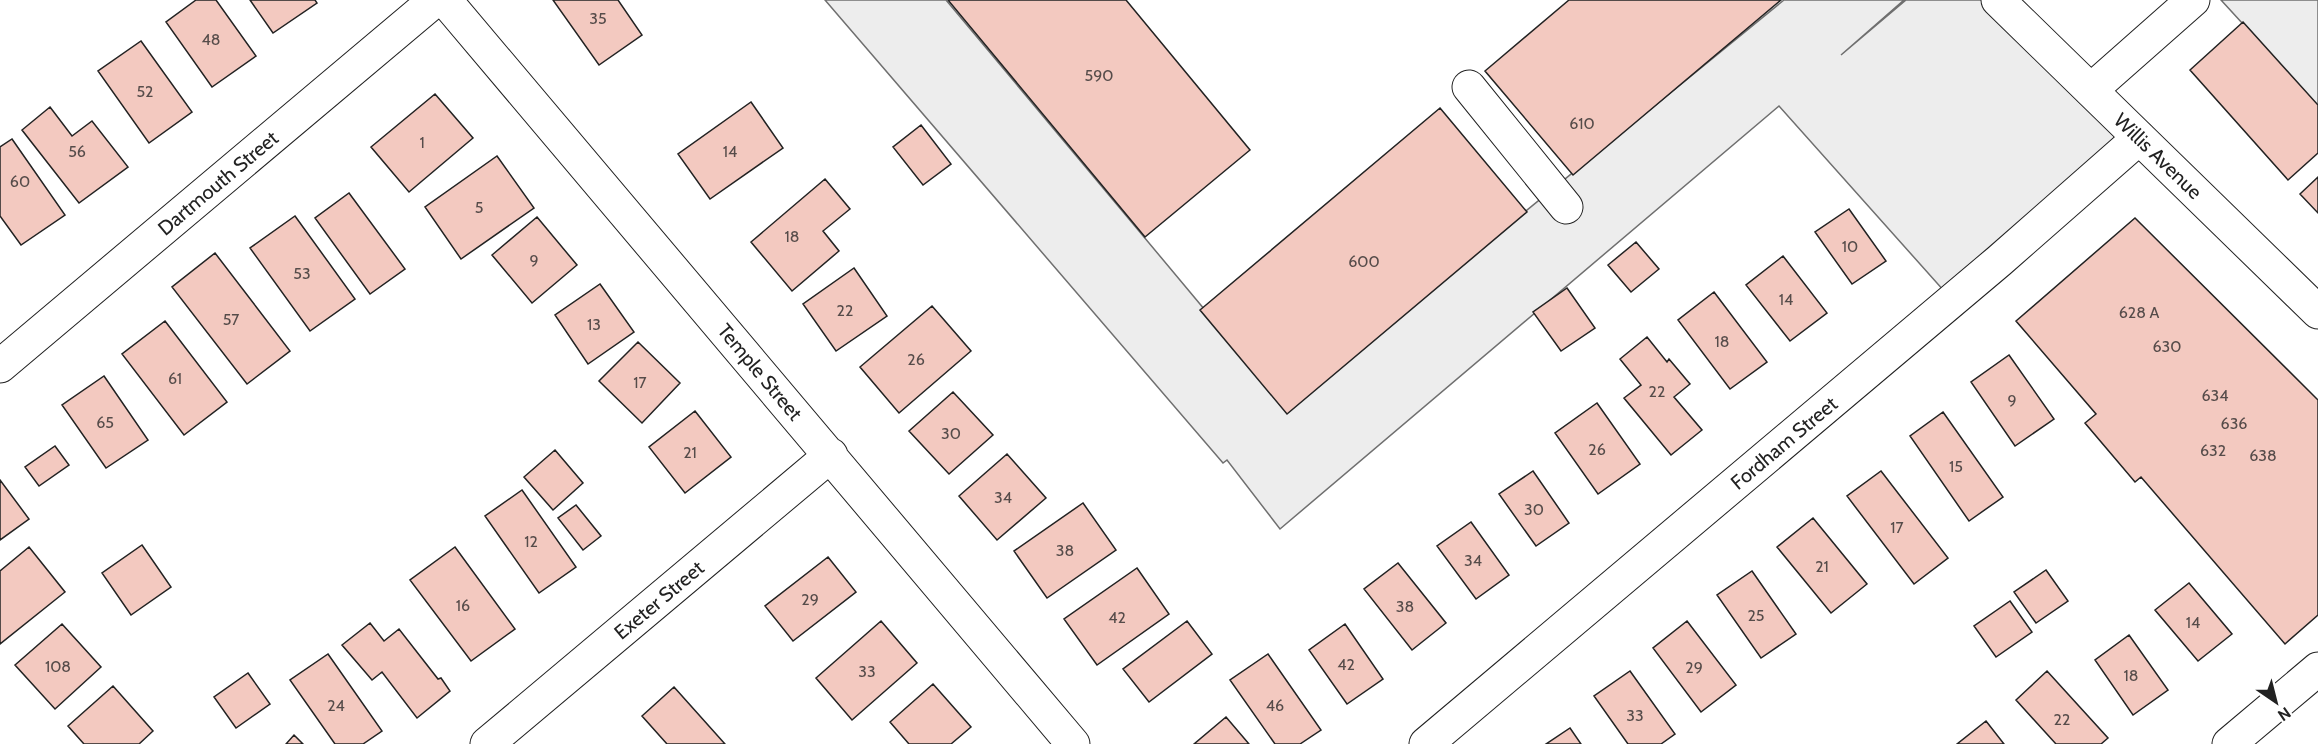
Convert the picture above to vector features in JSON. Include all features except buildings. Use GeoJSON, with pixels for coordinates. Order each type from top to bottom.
{"type":"FeatureCollection","features":[{"type":"Feature","properties":{"kind":"street","name":"Dartmouth Street"},"geometry":{"type":"LineString","coordinates":[[0,366],[435,0]]}},
{"type":"Feature","properties":{"kind":"street","name":"Temple Street"},"geometry":{"type":"LineString","coordinates":[[446,0],[1074,744]]}},
{"type":"Feature","properties":{"kind":"street","name":"Willis Avenue"},"geometry":{"type":"LineString","coordinates":[[1998,0],[2318,312]]}},
{"type":"Feature","properties":{"kind":"street"},"geometry":{"type":"LineString","coordinates":[[2091,90],[2193,0]]}},
{"type":"Feature","properties":{"kind":"street"},"geometry":{"type":"LineString","coordinates":[[1469,87],[1566,207]]}},
{"type":"Feature","properties":{"kind":"street","name":"Fordham Street"},"geometry":{"type":"LineString","coordinates":[[1426,744],[1999,261],[2139,138]]}},
{"type":"Feature","properties":{"kind":"street","name":"Exeter Street"},"geometry":{"type":"LineString","coordinates":[[488,744],[831,455]]}},
{"type":"Feature","properties":{"kind":"street"},"geometry":{"type":"LineString","coordinates":[[2229,744],[2318,669]]}},
{"type":"Feature","properties":{"kind":"shaded area"},"geometry":{"type":"Polygon","coordinates":[[[825,0],[946,0],[1286,407],[1784,0],[1904,0],[1841,55],[1906,0],[1998,0],[2139,138],[1953,301],[1779,106],[1280,529],[1227,460],[1223,463],[825,0]]]}},
{"type":"Feature","properties":{"kind":"shaded area"},"geometry":{"type":"Polygon","coordinates":[[[2221,0],[2318,0],[2318,106],[2221,0]]]}}]}
